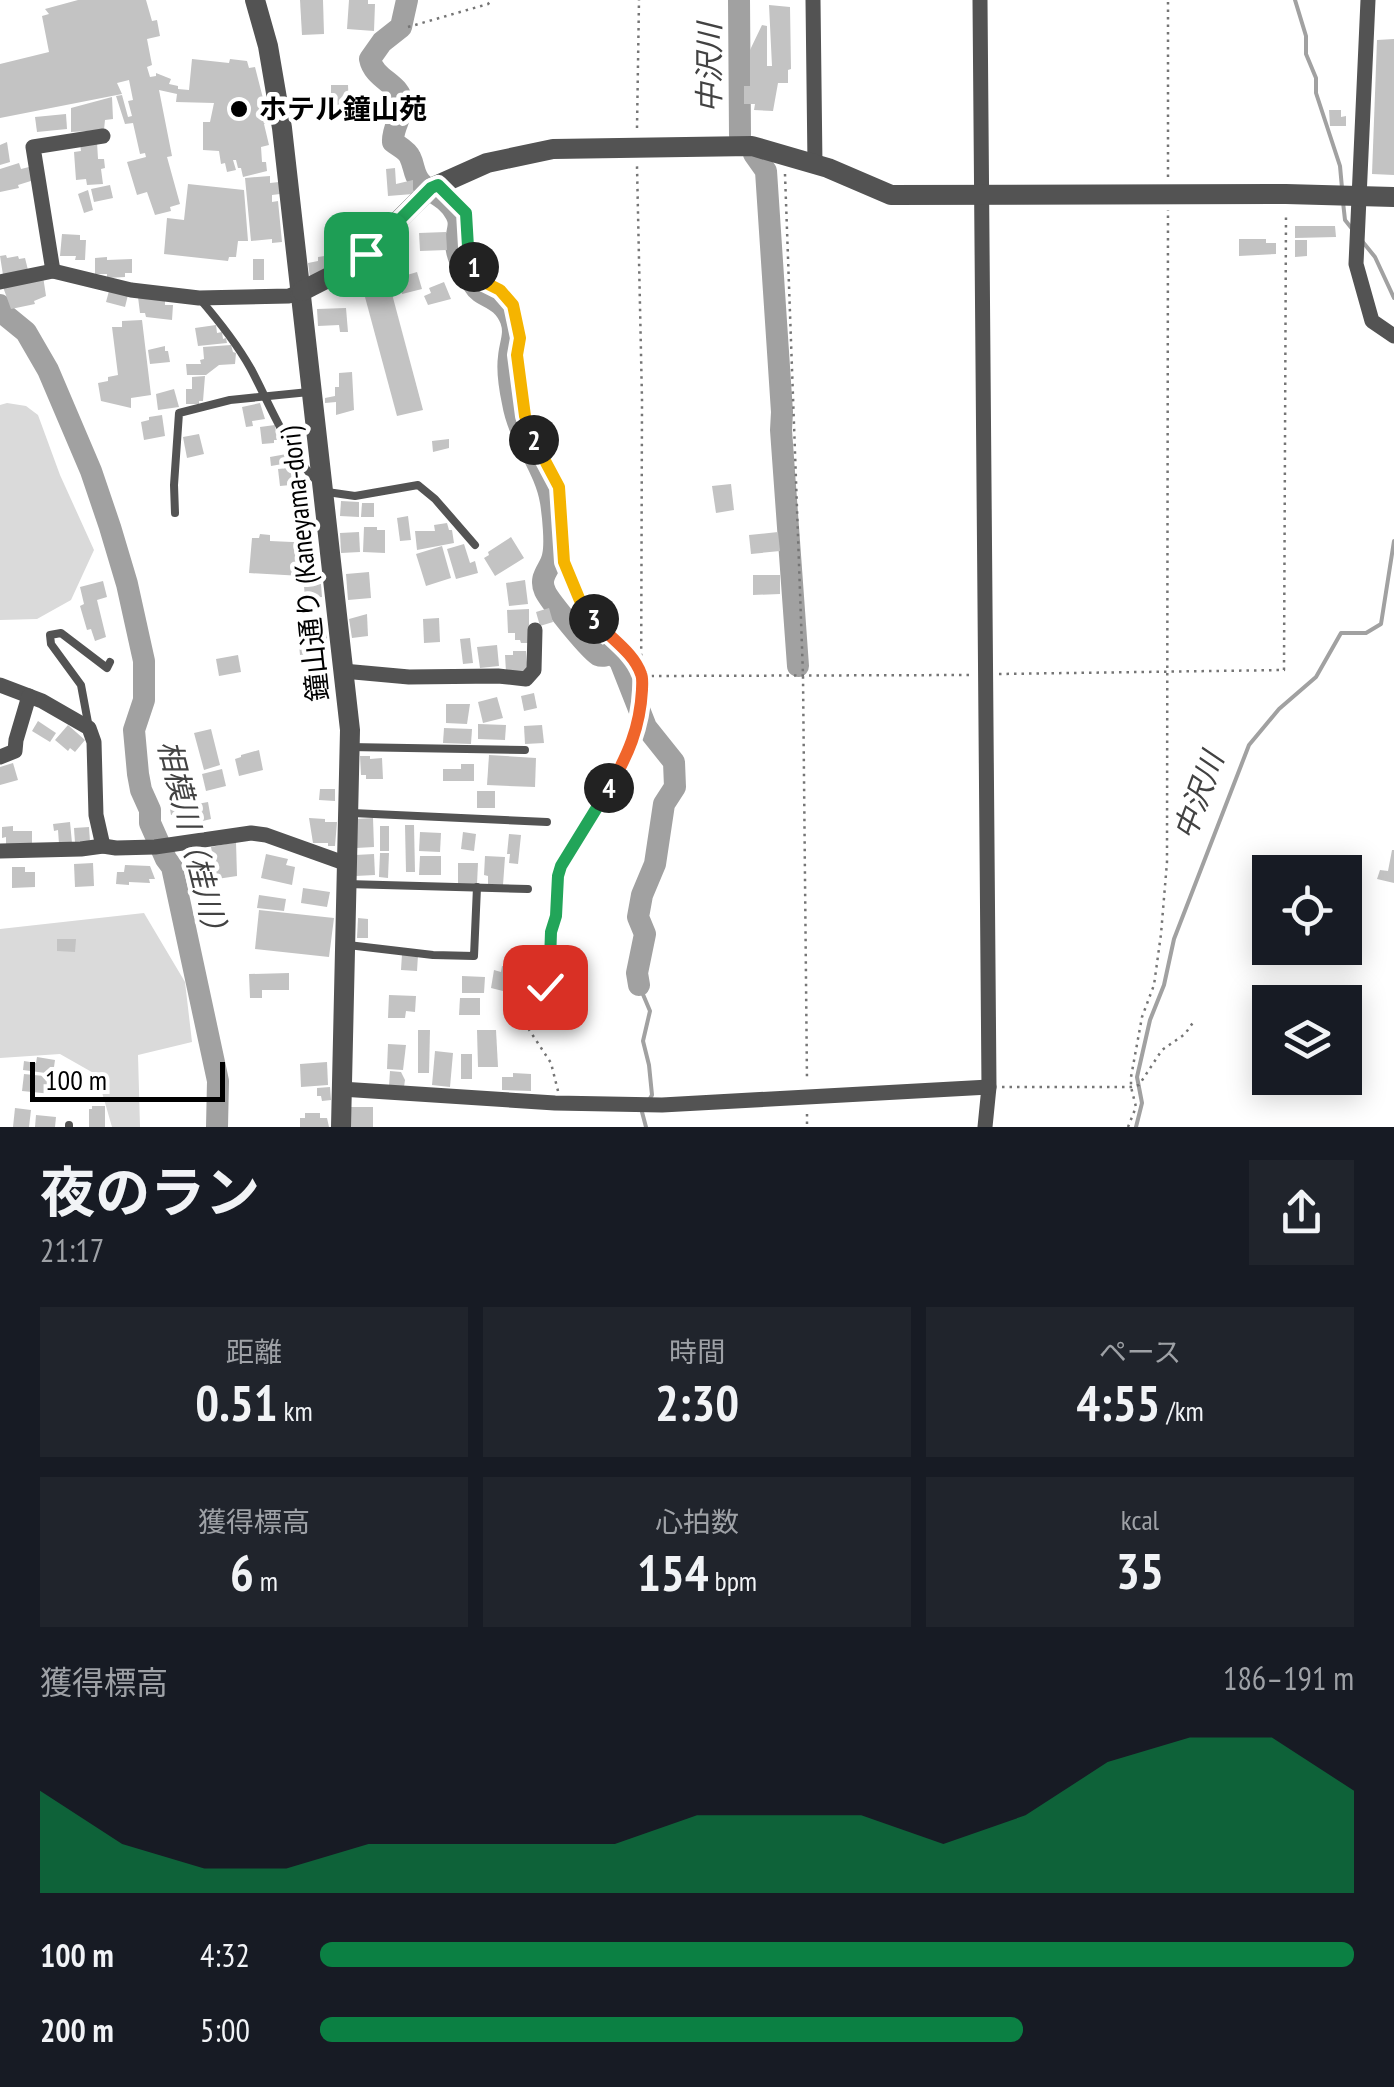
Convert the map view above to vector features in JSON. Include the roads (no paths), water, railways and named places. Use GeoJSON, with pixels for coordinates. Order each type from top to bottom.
{"type":"FeatureCollection","features":[{"type":"Feature","properties":{"kind":"street","name":"鐘山通り (Kaneyama-dori)"},"geometry":{"type":"LineString","coordinates":[[255,0],[274,77],[302,291],[350,730],[340,1127]]}},
{"type":"Feature","properties":{"kind":"street"},"geometry":{"type":"LineString","coordinates":[[813,0],[815,164]]}},
{"type":"Feature","properties":{"kind":"street"},"geometry":{"type":"LineString","coordinates":[[980,0],[989,1087],[985,1127]]}},
{"type":"Feature","properties":{"kind":"street"},"geometry":{"type":"LineString","coordinates":[[1368,0],[1356,264],[1372,322],[1394,336]]}},
{"type":"Feature","properties":{"kind":"street"},"geometry":{"type":"LineString","coordinates":[[53,271],[33,147],[103,136]]}},
{"type":"Feature","properties":{"kind":"street"},"geometry":{"type":"LineString","coordinates":[[1,282],[53,271],[131,290],[199,298],[289,296],[349,267],[431,188],[487,163],[553,148],[752,146],[815,164],[891,195],[1394,197]]}},
{"type":"Feature","properties":{"kind":"street"},"geometry":{"type":"LineString","coordinates":[[344,672],[526,679],[534,670],[536,630]]}},
{"type":"Feature","properties":{"kind":"street"},"geometry":{"type":"LineString","coordinates":[[0,686],[57,708],[88,728],[94,742],[96,815],[103,846]]}},
{"type":"Feature","properties":{"kind":"street"},"geometry":{"type":"LineString","coordinates":[[0,757],[15,752],[30,696]]}},
{"type":"Feature","properties":{"kind":"street"},"geometry":{"type":"LineString","coordinates":[[0,852],[155,847],[251,833],[266,835],[346,874]]}},
{"type":"Feature","properties":{"kind":"street"},"geometry":{"type":"LineString","coordinates":[[342,1089],[662,1106],[989,1087]]}},
{"type":"Feature","properties":{"kind":"lane"},"geometry":{"type":"LineString","coordinates":[[199,298],[239,350],[303,464],[324,488],[355,496],[418,485],[475,545]]}},
{"type":"Feature","properties":{"kind":"lane"},"geometry":{"type":"LineString","coordinates":[[175,514],[179,413],[230,400],[314,392]]}},
{"type":"Feature","properties":{"kind":"lane"},"geometry":{"type":"LineString","coordinates":[[88,728],[81,686],[51,644],[50,635],[61,633],[104,667],[110,662]]}},
{"type":"Feature","properties":{"kind":"lane"},"geometry":{"type":"LineString","coordinates":[[349,747],[525,750]]}},
{"type":"Feature","properties":{"kind":"lane"},"geometry":{"type":"LineString","coordinates":[[348,813],[547,822]]}},
{"type":"Feature","properties":{"kind":"lane"},"geometry":{"type":"LineString","coordinates":[[346,874],[528,889]]}},
{"type":"Feature","properties":{"kind":"lane"},"geometry":{"type":"LineString","coordinates":[[345,944],[474,956],[477,887]]}},
{"type":"Feature","properties":{"kind":"waterway","name":"中沢川"},"geometry":{"type":"LineString","coordinates":[[407,0],[401,27],[382,42],[370,59],[401,97],[393,142],[409,155],[422,184],[453,209],[459,222],[456,249],[462,265],[477,289],[502,306],[511,320],[508,368],[513,403],[552,508],[554,550],[543,586],[594,652],[602,656],[612,653],[620,661],[646,727],[674,762],[675,787],[664,804],[655,864],[638,917],[645,934],[637,973],[639,985]]}},
{"type":"Feature","properties":{"kind":"waterway","name":"中沢川"},"geometry":{"type":"LineString","coordinates":[[739,0],[740,135]]}},
{"type":"Feature","properties":{"kind":"waterway","name":"中沢川"},"geometry":{"type":"LineString","coordinates":[[1295,0],[1306,36],[1306,54],[1316,78],[1316,93],[1340,166],[1342,188]]}},
{"type":"Feature","properties":{"kind":"waterway","name":"中沢川"},"geometry":{"type":"LineString","coordinates":[[754,154],[766,171],[798,666]]}},
{"type":"Feature","properties":{"kind":"waterway","name":"中沢川"},"geometry":{"type":"LineString","coordinates":[[1343,202],[1345,220],[1353,230]]}},
{"type":"Feature","properties":{"kind":"waterway","name":"中沢川"},"geometry":{"type":"LineString","coordinates":[[1362,241],[1375,257],[1394,298]]}},
{"type":"Feature","properties":{"kind":"waterway","name":"相模川（桂川）"},"geometry":{"type":"LineString","coordinates":[[0,305],[4,314],[26,332],[48,370],[91,471],[127,584],[144,661],[144,700],[134,730],[138,774],[150,810],[150,823],[172,867],[218,1081],[217,1127]]}},
{"type":"Feature","properties":{"kind":"waterway","name":"中沢川"},"geometry":{"type":"LineString","coordinates":[[1136,1127],[1142,1103],[1137,1077],[1150,1020],[1164,985],[1174,939],[1249,745],[1279,709],[1316,677],[1341,633],[1366,633],[1381,624],[1394,541]]}},
{"type":"Feature","properties":{"kind":"waterway","name":"中沢川"},"geometry":{"type":"LineString","coordinates":[[639,985],[650,1011],[643,1041],[649,1065],[649,1100]]}},
{"type":"Feature","properties":{"kind":"waterway","name":"中沢川"},"geometry":{"type":"LineString","coordinates":[[644,1109],[646,1127]]}},
{"type":"Feature","properties":{"kind":"place","name":"ホテル鐘山苑"},"geometry":{"type":"Point","coordinates":[239,109]}}]}
